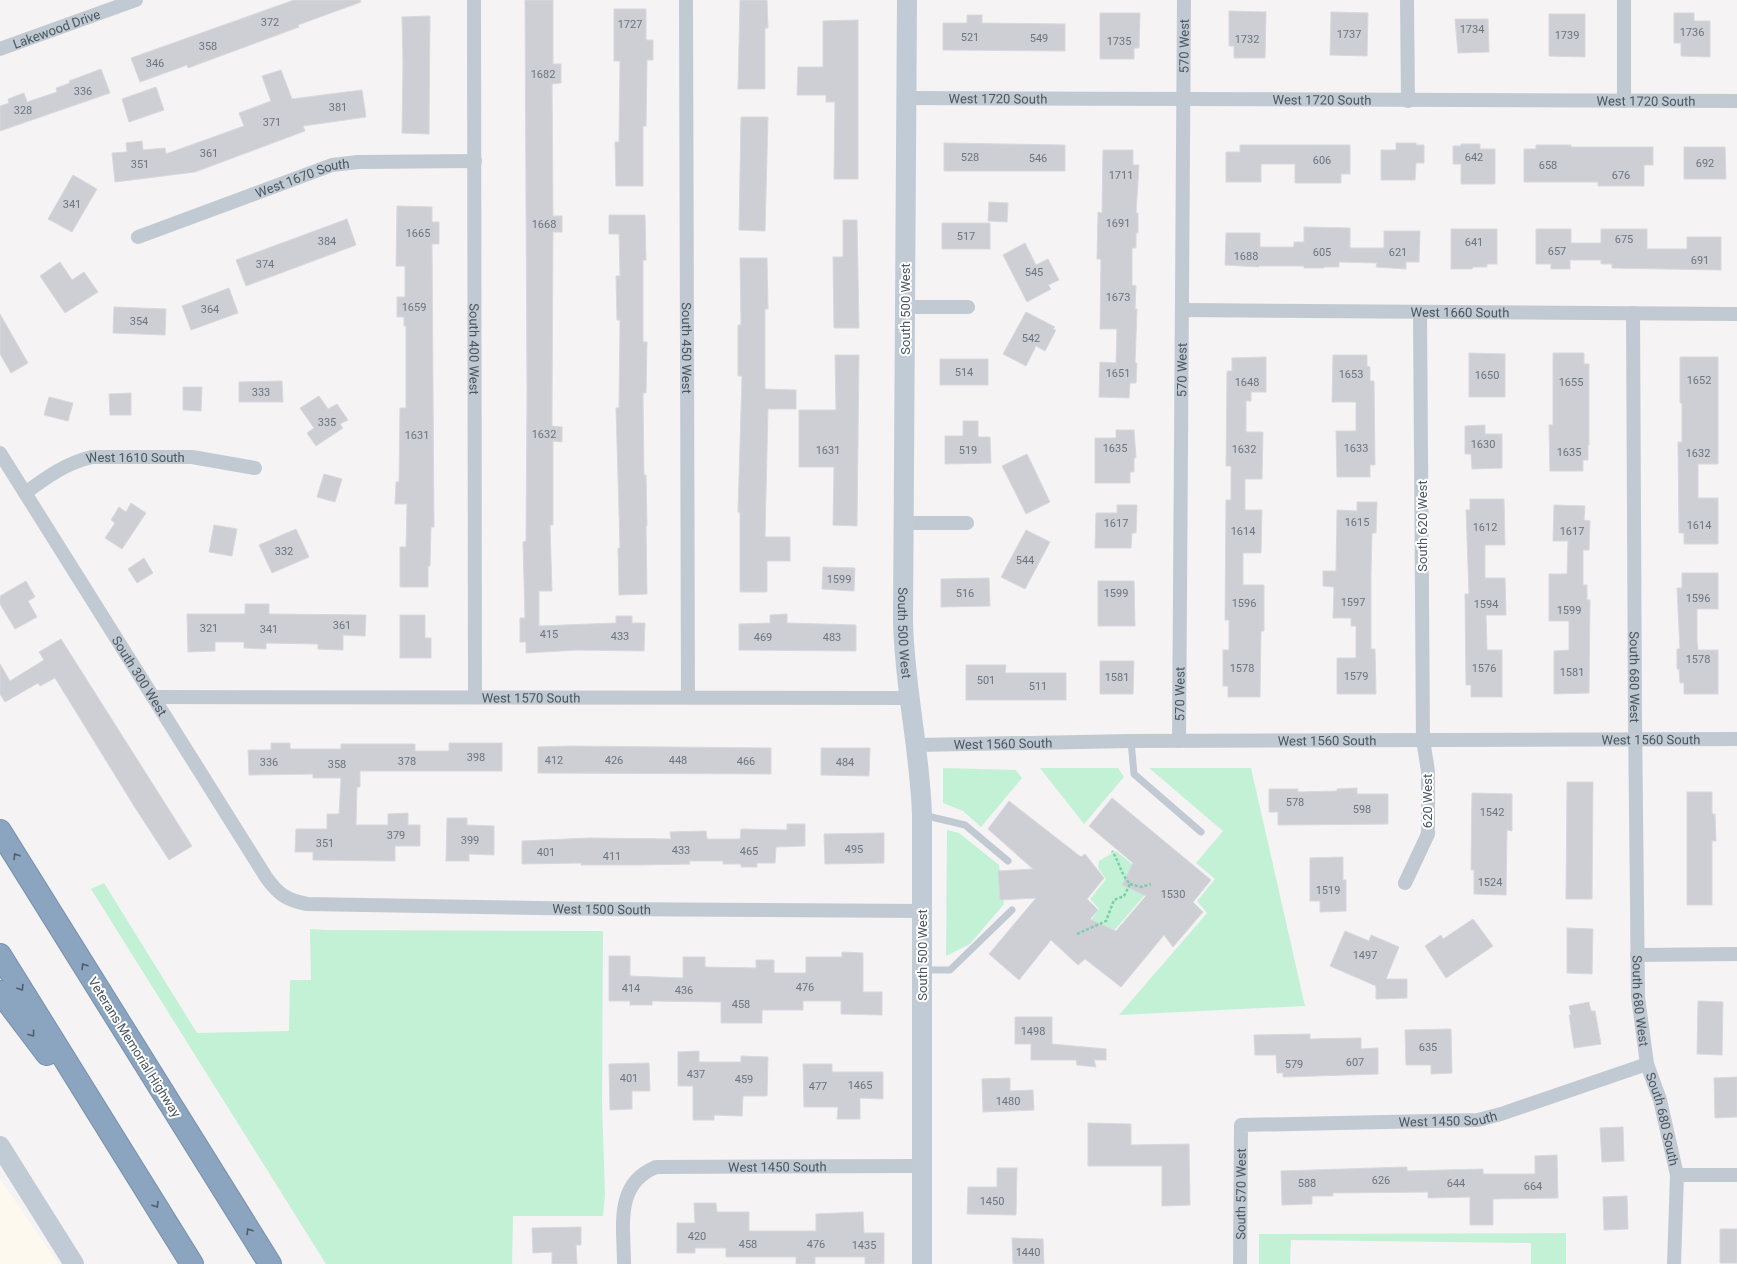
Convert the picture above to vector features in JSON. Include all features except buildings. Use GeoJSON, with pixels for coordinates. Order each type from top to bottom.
{"type":"FeatureCollection","features":[{"type":"Feature","properties":{"kind":"highway","name":"Veterans Memorial Highway"},"geometry":{"type":"LineString","coordinates":[[0,831],[270,1264]]}},
{"type":"Feature","properties":{"kind":"highway"},"geometry":{"type":"LineString","coordinates":[[0,954],[192,1264]]}},
{"type":"Feature","properties":{"kind":"highway"},"geometry":{"type":"LineString","coordinates":[[0,992],[135,1172]]}},
{"type":"Feature","properties":{"kind":"main road","name":"South 500 West"},"geometry":{"type":"LineString","coordinates":[[907,0],[903,641],[909,698],[917,745],[922,815],[922,1264]]}},
{"type":"Feature","properties":{"kind":"main road"},"geometry":{"type":"LineString","coordinates":[[0,1146],[74,1264]]}},
{"type":"Feature","properties":{"kind":"street","name":"Lakewood Drive"},"geometry":{"type":"LineString","coordinates":[[0,50],[136,0]]}},
{"type":"Feature","properties":{"kind":"street","name":"South 400 West"},"geometry":{"type":"LineString","coordinates":[[474,0],[475,697]]}},
{"type":"Feature","properties":{"kind":"street","name":"South 450 West"},"geometry":{"type":"LineString","coordinates":[[686,0],[688,697]]}},
{"type":"Feature","properties":{"kind":"street","name":"570 West"},"geometry":{"type":"LineString","coordinates":[[1179,741],[1183,310],[1182,99],[1184,0]]}},
{"type":"Feature","properties":{"kind":"street"},"geometry":{"type":"LineString","coordinates":[[1408,0],[1408,101]]}},
{"type":"Feature","properties":{"kind":"street"},"geometry":{"type":"LineString","coordinates":[[1624,0],[1624,101]]}},
{"type":"Feature","properties":{"kind":"street","name":"West 1720 South"},"geometry":{"type":"LineString","coordinates":[[906,98],[1737,101]]}},
{"type":"Feature","properties":{"kind":"street","name":"West 1670 South"},"geometry":{"type":"LineString","coordinates":[[138,237],[332,165],[358,162],[475,161]]}},
{"type":"Feature","properties":{"kind":"street"},"geometry":{"type":"LineString","coordinates":[[905,307],[968,307]]}},
{"type":"Feature","properties":{"kind":"street","name":"West 1660 South"},"geometry":{"type":"LineString","coordinates":[[1183,310],[1737,314]]}},
{"type":"Feature","properties":{"kind":"street","name":"South 620 West"},"geometry":{"type":"LineString","coordinates":[[1420,312],[1423,740]]}},
{"type":"Feature","properties":{"kind":"street","name":"South 680 West"},"geometry":{"type":"LineString","coordinates":[[1633,313],[1637,955],[1638,997],[1647,1064]]}},
{"type":"Feature","properties":{"kind":"street","name":"South 300 West"},"geometry":{"type":"LineString","coordinates":[[0,453],[266,877],[275,890],[283,896]]}},
{"type":"Feature","properties":{"kind":"street","name":"West 1610 South"},"geometry":{"type":"LineString","coordinates":[[25,493],[59,468],[78,460],[92,457],[192,457],[255,468]]}},
{"type":"Feature","properties":{"kind":"street"},"geometry":{"type":"LineString","coordinates":[[903,523],[966,523]]}},
{"type":"Feature","properties":{"kind":"street","name":"West 1570 South"},"geometry":{"type":"LineString","coordinates":[[153,697],[909,698]]}},
{"type":"Feature","properties":{"kind":"street","name":"West 1560 South"},"geometry":{"type":"LineString","coordinates":[[917,745],[1131,741],[1737,739]]}},
{"type":"Feature","properties":{"kind":"street","name":"620 West"},"geometry":{"type":"LineString","coordinates":[[1405,883],[1428,834],[1428,771],[1423,740]]}},
{"type":"Feature","properties":{"kind":"street","name":"West 1500 South"},"geometry":{"type":"LineString","coordinates":[[283,896],[292,901],[315,905],[922,911]]}},
{"type":"Feature","properties":{"kind":"street"},"geometry":{"type":"LineString","coordinates":[[1637,955],[1737,954]]}},
{"type":"Feature","properties":{"kind":"street","name":"West 1450 South"},"geometry":{"type":"LineString","coordinates":[[1241,1125],[1478,1120],[1501,1114],[1647,1064]]}},
{"type":"Feature","properties":{"kind":"street","name":"South 680 South"},"geometry":{"type":"LineString","coordinates":[[1647,1064],[1660,1100],[1677,1175]]}},
{"type":"Feature","properties":{"kind":"street","name":"South 570 West"},"geometry":{"type":"LineString","coordinates":[[1240,1264],[1241,1125]]}},
{"type":"Feature","properties":{"kind":"street","name":"West 1450 South"},"geometry":{"type":"LineString","coordinates":[[624,1264],[625,1200],[629,1188],[636,1179],[645,1171],[656,1167],[922,1166]]}},
{"type":"Feature","properties":{"kind":"street"},"geometry":{"type":"LineString","coordinates":[[1674,1264],[1677,1175],[1737,1175]]}},
{"type":"Feature","properties":{"kind":"lane"},"geometry":{"type":"LineString","coordinates":[[1131,741],[1134,774],[1201,832]]}},
{"type":"Feature","properties":{"kind":"lane"},"geometry":{"type":"LineString","coordinates":[[922,815],[965,825],[1008,861]]}},
{"type":"Feature","properties":{"kind":"lane"},"geometry":{"type":"LineString","coordinates":[[922,970],[950,970],[1012,910]]}},
{"type":"Feature","properties":{"kind":"path"},"geometry":{"type":"LineString","coordinates":[[1112,851],[1119,861],[1122,875],[1130,884],[1141,887],[1151,884]]}},
{"type":"Feature","properties":{"kind":"path"},"geometry":{"type":"LineString","coordinates":[[1077,934],[1106,921],[1114,900],[1124,896],[1130,884]]}},
{"type":"Feature","properties":{"kind":"shaded area"},"geometry":{"type":"Polygon","coordinates":[[[0,1179],[59,1264],[0,1264],[0,1179]]]}},
{"type":"Feature","properties":{"kind":"green space"},"geometry":{"type":"Polygon","coordinates":[[[943,768],[1016,770],[1022,778],[981,827],[963,811],[943,803],[943,768]]]}},
{"type":"Feature","properties":{"kind":"green space"},"geometry":{"type":"Polygon","coordinates":[[[1040,768],[1118,768],[1124,777],[1084,824],[1040,768]]]}},
{"type":"Feature","properties":{"kind":"green space"},"geometry":{"type":"Polygon","coordinates":[[[1149,768],[1251,768],[1305,1006],[1119,1015],[1207,913],[1197,901],[1215,879],[1196,863],[1223,831],[1149,768]]]}},
{"type":"Feature","properties":{"kind":"green space"},"geometry":{"type":"Polygon","coordinates":[[[947,830],[959,833],[999,865],[1004,904],[970,944],[946,956],[947,830]]]}},
{"type":"Feature","properties":{"kind":"green space"},"geometry":{"type":"Polygon","coordinates":[[[1116,851],[1148,877],[1150,889],[1098,949],[1081,934],[1099,909],[1090,899],[1106,879],[1098,868],[1099,861],[1116,851]]]}},
{"type":"Feature","properties":{"kind":"green space"},"geometry":{"type":"Polygon","coordinates":[[[104,883],[197,1033],[289,1031],[290,980],[311,980],[310,929],[603,931],[602,1103],[605,1195],[603,1216],[513,1216],[512,1264],[326,1264],[91,889],[104,883]]]}},
{"type":"Feature","properties":{"kind":"green space"},"geometry":{"type":"Polygon","coordinates":[[[1566,1233],[1566,1264],[1531,1264],[1531,1243],[1291,1240],[1290,1264],[1259,1264],[1259,1234],[1566,1233]]]}}]}
